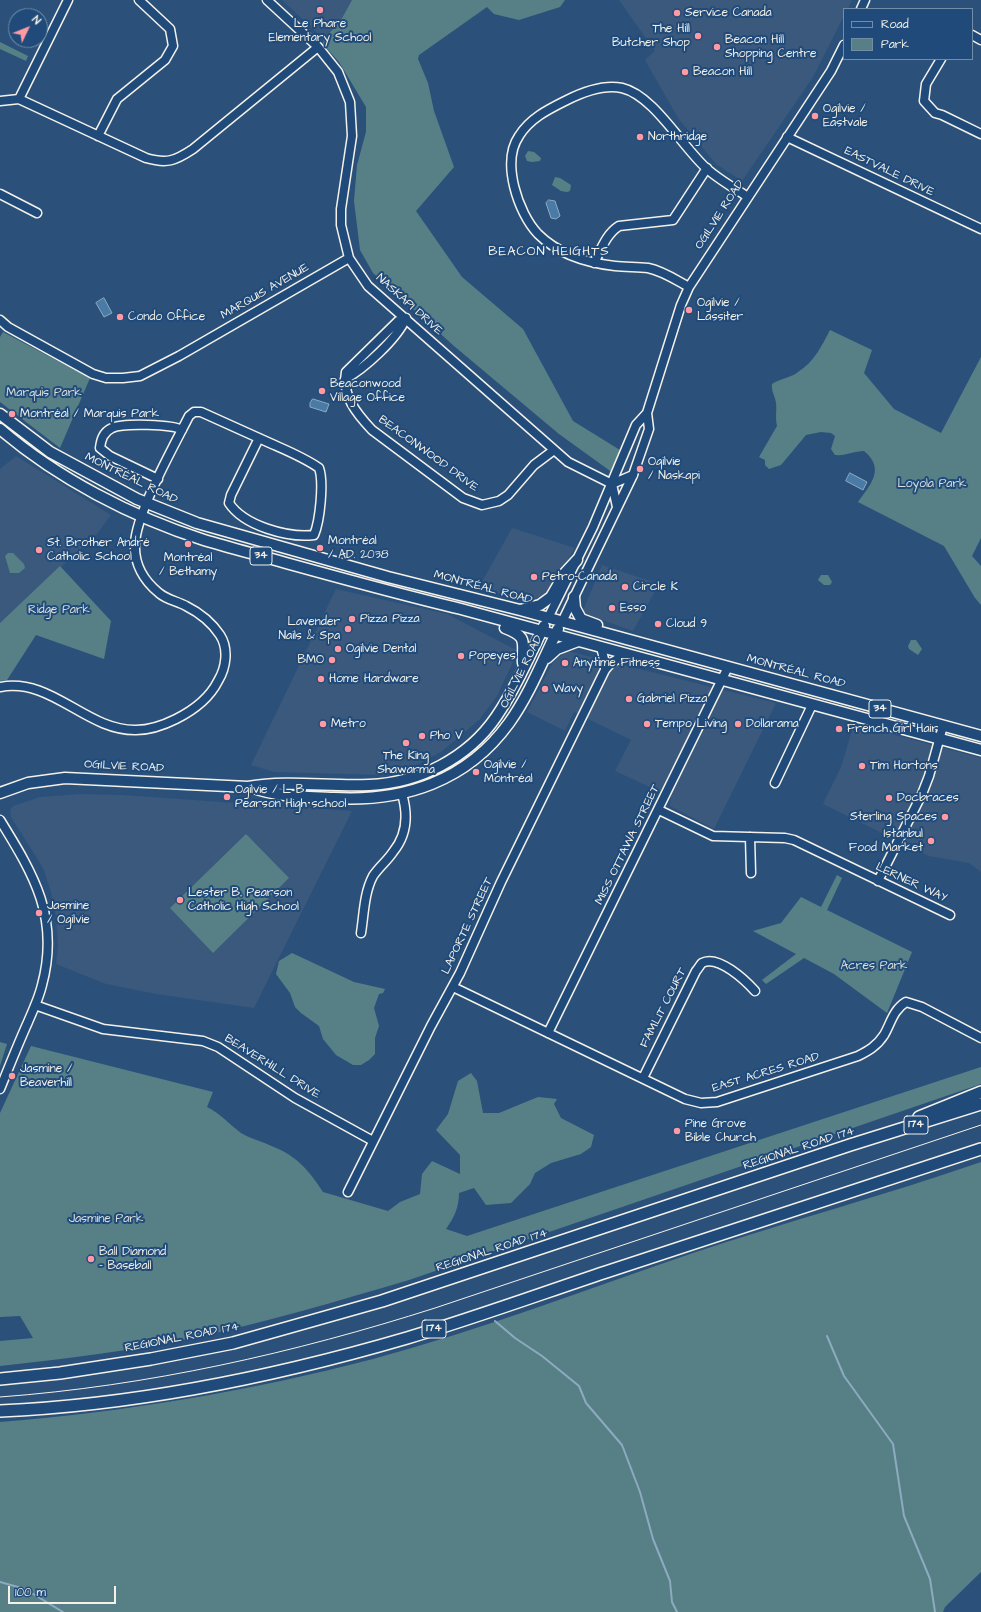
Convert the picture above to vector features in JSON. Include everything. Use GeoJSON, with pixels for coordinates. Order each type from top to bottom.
{"type":"FeatureCollection","features":[{"type":"Feature","properties":{"kind":"highway"},"geometry":{"type":"LineString","coordinates":[[850,1145],[981,1092]]}},
{"type":"Feature","properties":{"kind":"highway","name":"REGIONAL ROAD 174"},"geometry":{"type":"LineString","coordinates":[[0,1379],[60,1373],[151,1359],[233,1343],[290,1328],[382,1301],[850,1145],[981,1104]]}},
{"type":"Feature","properties":{"kind":"highway","name":"174"},"geometry":{"type":"LineString","coordinates":[[0,1411],[92,1403],[171,1392],[265,1373],[353,1352],[472,1318],[729,1231],[981,1149]]}},
{"type":"Feature","properties":{"kind":"main road","name":"MONTRÉAL ROAD"},"geometry":{"type":"LineString","coordinates":[[0,414],[50,452],[147,503],[197,523],[388,577],[520,610],[981,736]]}},
{"type":"Feature","properties":{"kind":"main road","name":"34"},"geometry":{"type":"LineString","coordinates":[[0,429],[69,478],[91,491],[142,516],[203,539],[383,590],[461,609],[541,632],[981,750]]}},
{"type":"Feature","properties":{"kind":"main road"},"geometry":{"type":"LineString","coordinates":[[520,610],[540,605],[551,597],[565,573],[577,560]]}},
{"type":"Feature","properties":{"kind":"main road"},"geometry":{"type":"LineString","coordinates":[[383,590],[388,577]]}},
{"type":"Feature","properties":{"kind":"main road"},"geometry":{"type":"LineString","coordinates":[[574,597],[576,608],[581,619],[585,622],[612,630],[631,641]]}},
{"type":"Feature","properties":{"kind":"main road"},"geometry":{"type":"LineString","coordinates":[[461,609],[474,616],[517,632],[525,646],[524,666]]}},
{"type":"Feature","properties":{"kind":"main road","name":"OGILVIE ROAD"},"geometry":{"type":"LineString","coordinates":[[0,793],[28,783],[66,778],[248,786],[272,783],[370,786],[401,781],[443,765],[459,755],[484,732],[496,717],[548,618]]}},
{"type":"Feature","properties":{"kind":"main road","name":"OGILVIE ROAD"},"geometry":{"type":"LineString","coordinates":[[248,786],[267,793],[345,799],[380,798],[402,794],[442,780],[461,769],[478,756],[510,722],[562,622]]}},
{"type":"Feature","properties":{"kind":"main road"},"geometry":{"type":"LineString","coordinates":[[538,670],[552,653],[578,641]]}},
{"type":"Feature","properties":{"kind":"street"},"geometry":{"type":"LineString","coordinates":[[19,99],[68,0]]}},
{"type":"Feature","properties":{"kind":"street"},"geometry":{"type":"LineString","coordinates":[[98,136],[117,99],[165,60],[173,46],[170,30],[139,0]]}},
{"type":"Feature","properties":{"kind":"street","name":"NASKAPI DRIVE"},"geometry":{"type":"LineString","coordinates":[[267,0],[318,47],[338,72],[350,102],[352,136],[341,209],[341,225],[349,258],[368,286],[568,462],[612,484]]}},
{"type":"Feature","properties":{"kind":"street"},"geometry":{"type":"LineString","coordinates":[[0,101],[19,99],[146,158],[162,162],[179,158],[318,47]]}},
{"type":"Feature","properties":{"kind":"street","name":"OGILVIE ROAD"},"geometry":{"type":"LineString","coordinates":[[562,622],[633,476],[649,429],[647,413],[681,305],[689,287],[786,137],[831,71],[843,47]]}},
{"type":"Feature","properties":{"kind":"street"},"geometry":{"type":"LineString","coordinates":[[940,60],[926,84],[924,101],[935,113],[981,134]]}},
{"type":"Feature","properties":{"kind":"street"},"geometry":{"type":"LineString","coordinates":[[689,287],[665,274],[649,268],[594,263],[576,257],[557,248],[538,234],[524,215],[515,190],[512,164],[517,138],[528,124],[550,109],[580,94],[610,87],[621,88],[637,94],[647,101],[687,148],[707,168],[748,197]]}},
{"type":"Feature","properties":{"kind":"street","name":"EASTVALE DRIVE"},"geometry":{"type":"LineString","coordinates":[[786,137],[981,230]]}},
{"type":"Feature","properties":{"kind":"street"},"geometry":{"type":"LineString","coordinates":[[594,263],[606,239],[614,229],[619,226],[673,220],[707,168]]}},
{"type":"Feature","properties":{"kind":"street"},"geometry":{"type":"LineString","coordinates":[[0,194],[37,213]]}},
{"type":"Feature","properties":{"kind":"street","name":"MARQUIS AVENUE"},"geometry":{"type":"LineString","coordinates":[[0,320],[8,327],[93,374],[117,378],[140,376],[179,356],[349,258]]}},
{"type":"Feature","properties":{"kind":"street","name":"BEACONWOOD DRIVE"},"geometry":{"type":"LineString","coordinates":[[406,318],[402,327],[384,347],[352,375],[345,379],[348,400],[360,417],[372,430],[463,498],[482,505],[499,501],[508,495],[534,465],[554,450]]}},
{"type":"Feature","properties":{"kind":"street"},"geometry":{"type":"LineString","coordinates":[[0,687],[16,686],[33,688],[58,699],[102,723],[119,728],[136,730],[152,728],[168,723],[193,709],[207,698],[224,672],[226,655],[223,639],[213,626],[200,615],[187,606],[164,596],[144,578],[138,565],[135,543],[147,503],[189,416],[194,412],[201,412],[259,438],[309,461],[319,468],[322,483],[317,528],[314,535],[301,537],[276,533],[234,511],[229,503],[231,495],[259,438]]}},
{"type":"Feature","properties":{"kind":"street","name":"OGILVIE ROAD"},"geometry":{"type":"LineString","coordinates":[[548,618],[612,484],[636,425],[647,413]]}},
{"type":"Feature","properties":{"kind":"street"},"geometry":{"type":"LineString","coordinates":[[158,479],[110,456],[100,448],[102,436],[111,428],[121,427],[159,425],[174,426],[182,430]]}},
{"type":"Feature","properties":{"kind":"street"},"geometry":{"type":"LineString","coordinates":[[617,507],[612,484],[633,476]]}},
{"type":"Feature","properties":{"kind":"street"},"geometry":{"type":"LineString","coordinates":[[601,647],[605,670]]}},
{"type":"Feature","properties":{"kind":"street","name":"LAPORTE STREET"},"geometry":{"type":"LineString","coordinates":[[348,1192],[431,1026],[453,987],[501,882],[605,670],[611,663],[626,654]]}},
{"type":"Feature","properties":{"kind":"street","name":"MISS OTTAWA STREET"},"geometry":{"type":"LineString","coordinates":[[548,1033],[728,667]]}},
{"type":"Feature","properties":{"kind":"street"},"geometry":{"type":"LineString","coordinates":[[775,783],[812,705]]}},
{"type":"Feature","properties":{"kind":"street"},"geometry":{"type":"LineString","coordinates":[[878,881],[922,794],[943,726]]}},
{"type":"Feature","properties":{"kind":"street"},"geometry":{"type":"LineString","coordinates":[[361,933],[367,892],[373,876],[402,839],[406,823],[405,805],[402,794]]}},
{"type":"Feature","properties":{"kind":"street","name":"LERNER WAY"},"geometry":{"type":"LineString","coordinates":[[659,810],[713,836],[785,838],[794,840],[950,915]]}},
{"type":"Feature","properties":{"kind":"street"},"geometry":{"type":"LineString","coordinates":[[0,820],[26,862],[44,907],[47,924],[46,959],[42,985],[0,1089]]}},
{"type":"Feature","properties":{"kind":"street"},"geometry":{"type":"LineString","coordinates":[[750,837],[751,873]]}},
{"type":"Feature","properties":{"kind":"street","name":"FAMLIT COURT"},"geometry":{"type":"LineString","coordinates":[[643,1078],[696,971],[702,964],[710,961],[719,964],[741,976],[755,991]]}},
{"type":"Feature","properties":{"kind":"street","name":"EAST ACRES ROAD"},"geometry":{"type":"LineString","coordinates":[[453,987],[685,1099],[701,1103],[717,1102],[858,1056],[872,1049],[884,1036],[898,1007],[906,1002],[922,1007],[981,1038]]}},
{"type":"Feature","properties":{"kind":"street","name":"BEAVERHILL DRIVE"},"geometry":{"type":"LineString","coordinates":[[35,1005],[103,1029],[203,1041],[218,1047],[295,1098],[373,1142]]}},
{"type":"Feature","properties":{"kind":"shaded area","name":"Le Phare Elementary School"},"geometry":{"type":"Polygon","coordinates":[[[282,0],[352,0],[341,21],[324,39],[282,0]]]}},
{"type":"Feature","properties":{"kind":"shaded area","name":"Beacon Hill Shopping Centre"},"geometry":{"type":"Polygon","coordinates":[[[619,0],[852,0],[848,8],[843,8],[843,18],[813,77],[742,181],[716,164],[678,118],[645,60],[655,51],[619,0]]]}},
{"type":"Feature","properties":{"kind":"shaded area"},"geometry":{"type":"Polygon","coordinates":[[[549,200],[555,201],[560,216],[556,219],[551,218],[546,203],[549,200]]]}},
{"type":"Feature","properties":{"kind":"shaded area"},"geometry":{"type":"Polygon","coordinates":[[[104,298],[112,313],[104,317],[96,303],[104,298]]]}},
{"type":"Feature","properties":{"kind":"shaded area"},"geometry":{"type":"Polygon","coordinates":[[[313,399],[329,404],[326,412],[310,407],[310,403],[313,399]]]}},
{"type":"Feature","properties":{"kind":"shaded area","name":"St. Brother André Catholic School"},"geometry":{"type":"Polygon","coordinates":[[[16,456],[111,515],[97,534],[0,623],[0,469],[16,456]]]}},
{"type":"Feature","properties":{"kind":"shaded area"},"geometry":{"type":"Polygon","coordinates":[[[850,473],[867,482],[863,490],[846,481],[850,473]]]}},
{"type":"Feature","properties":{"kind":"shaded area"},"geometry":{"type":"Polygon","coordinates":[[[512,528],[575,548],[549,593],[530,601],[478,589],[512,528]]]}},
{"type":"Feature","properties":{"kind":"shaded area"},"geometry":{"type":"Polygon","coordinates":[[[602,565],[659,584],[633,631],[582,613],[602,565]]]}},
{"type":"Feature","properties":{"kind":"shaded area"},"geometry":{"type":"Polygon","coordinates":[[[336,589],[447,614],[518,651],[497,696],[479,720],[441,752],[418,764],[384,775],[274,772],[251,765],[336,589]]]}},
{"type":"Feature","properties":{"kind":"shaded area"},"geometry":{"type":"Polygon","coordinates":[[[567,651],[776,703],[714,829],[670,806],[671,797],[615,771],[631,740],[574,712],[565,731],[527,712],[553,662],[567,651]]]}},
{"type":"Feature","properties":{"kind":"shaded area"},"geometry":{"type":"Polygon","coordinates":[[[854,724],[981,758],[981,872],[969,863],[929,856],[823,804],[841,767],[854,724]]]}},
{"type":"Feature","properties":{"kind":"shaded area","name":"Lester B. Pearson Catholic High School"},"geometry":{"type":"Polygon","coordinates":[[[81,794],[122,795],[352,811],[254,1008],[156,994],[106,984],[56,964],[58,945],[56,916],[51,892],[43,868],[11,817],[10,810],[13,806],[40,797],[81,794]]]}},
{"type":"Feature","properties":{"kind":"green space"},"geometry":{"type":"Polygon","coordinates":[[[352,0],[565,0],[560,7],[519,20],[494,14],[487,7],[419,55],[418,59],[428,83],[434,111],[454,167],[416,211],[462,277],[523,329],[573,421],[620,450],[613,473],[559,434],[454,346],[373,273],[360,250],[354,201],[357,165],[366,132],[366,107],[339,62],[323,44],[324,39],[341,20],[352,0]]]}},
{"type":"Feature","properties":{"kind":"green space"},"geometry":{"type":"Polygon","coordinates":[[[0,42],[8,46],[8,48],[12,48],[28,56],[26,61],[0,49],[0,42]]]}},
{"type":"Feature","properties":{"kind":"green space"},"geometry":{"type":"Polygon","coordinates":[[[528,151],[534,152],[541,158],[540,161],[527,161],[525,156],[528,151]]]}},
{"type":"Feature","properties":{"kind":"green space"},"geometry":{"type":"Polygon","coordinates":[[[555,177],[560,178],[571,185],[570,191],[561,191],[552,185],[555,177]]]}},
{"type":"Feature","properties":{"kind":"green space","name":"Loyola Park"},"geometry":{"type":"Polygon","coordinates":[[[830,330],[872,350],[864,373],[894,409],[941,433],[981,357],[981,538],[972,556],[981,566],[981,605],[975,598],[944,546],[858,502],[871,483],[875,471],[871,458],[864,451],[835,455],[831,449],[835,436],[831,433],[821,432],[806,435],[781,465],[769,469],[765,465],[765,460],[759,457],[777,426],[776,403],[772,384],[795,374],[804,368],[817,353],[830,330]]]}},
{"type":"Feature","properties":{"kind":"green space","name":"Marquis Park"},"geometry":{"type":"Polygon","coordinates":[[[3,332],[90,378],[60,448],[0,402],[0,337],[3,332]]]}},
{"type":"Feature","properties":{"kind":"green space"},"geometry":{"type":"Polygon","coordinates":[[[8,553],[13,553],[24,564],[25,568],[19,573],[10,573],[5,556],[8,553]]]}},
{"type":"Feature","properties":{"kind":"green space","name":"Ridge Park"},"geometry":{"type":"Polygon","coordinates":[[[60,566],[111,621],[104,659],[36,635],[7,680],[0,681],[0,623],[60,566]]]}},
{"type":"Feature","properties":{"kind":"green space"},"geometry":{"type":"Polygon","coordinates":[[[821,575],[828,575],[832,582],[830,585],[824,585],[818,580],[821,575]]]}},
{"type":"Feature","properties":{"kind":"green space"},"geometry":{"type":"Polygon","coordinates":[[[911,640],[916,640],[922,649],[918,655],[909,649],[908,646],[911,640]]]}},
{"type":"Feature","properties":{"kind":"green space"},"geometry":{"type":"Polygon","coordinates":[[[246,834],[289,878],[213,953],[170,908],[246,834]]]}},
{"type":"Feature","properties":{"kind":"green space","name":"Acres Park"},"geometry":{"type":"Polygon","coordinates":[[[837,875],[842,878],[827,910],[912,952],[887,1013],[834,974],[804,958],[766,984],[762,980],[796,954],[753,931],[781,923],[801,897],[821,907],[837,875]]]}},
{"type":"Feature","properties":{"kind":"green space"},"geometry":{"type":"Polygon","coordinates":[[[292,953],[354,982],[385,989],[383,993],[379,994],[374,1008],[379,1026],[375,1038],[375,1054],[369,1060],[361,1065],[353,1065],[336,1055],[323,1039],[319,1026],[295,1007],[290,993],[276,974],[279,961],[292,953]]]}},
{"type":"Feature","properties":{"kind":"green space"},"geometry":{"type":"Polygon","coordinates":[[[0,1042],[7,1044],[0,1066],[0,1042]]]}},
{"type":"Feature","properties":{"kind":"green space","name":"Jasmine Park"},"geometry":{"type":"Polygon","coordinates":[[[31,1046],[213,1092],[207,1107],[221,1116],[241,1133],[287,1153],[294,1158],[312,1176],[323,1192],[388,1211],[400,1202],[420,1194],[422,1174],[432,1161],[460,1174],[460,1155],[436,1130],[448,1114],[458,1081],[471,1073],[477,1081],[483,1113],[499,1113],[538,1097],[557,1099],[554,1104],[561,1118],[594,1135],[591,1147],[581,1154],[551,1163],[535,1173],[530,1184],[511,1203],[486,1205],[474,1188],[459,1193],[456,1212],[446,1229],[467,1236],[981,1067],[981,1084],[409,1280],[328,1304],[247,1326],[168,1343],[0,1366],[0,1341],[33,1338],[20,1316],[0,1317],[0,1113],[31,1046]]]}},
{"type":"Feature","properties":{"kind":"green space"},"geometry":{"type":"Polygon","coordinates":[[[981,1162],[981,1572],[945,1607],[943,1612],[0,1612],[0,1422],[47,1418],[188,1399],[281,1381],[373,1359],[413,1348],[534,1309],[693,1253],[981,1162]]]}},
{"type":"Feature","properties":{"kind":"waterway"},"geometry":{"type":"LineString","coordinates":[[495,1321],[515,1338],[542,1356],[579,1386],[586,1403],[622,1445],[640,1492],[653,1539],[670,1581],[672,1602],[677,1612]]}},
{"type":"Feature","properties":{"kind":"waterway"},"geometry":{"type":"LineString","coordinates":[[827,1336],[844,1376],[893,1444],[904,1516],[930,1579],[935,1612]]}},
{"type":"Feature","properties":{"kind":"waterway"},"geometry":{"type":"LineString","coordinates":[[0,1582],[25,1589],[63,1612]]}},
{"type":"Feature","properties":{"kind":"tram line"},"geometry":{"type":"LineString","coordinates":[[0,1397],[111,1385],[165,1376],[274,1353],[328,1339],[435,1308],[981,1125]]}},
{"type":"Feature","properties":{"kind":"place","name":"Le Phare Elementary School"},"geometry":{"type":"Point","coordinates":[320,10]}},
{"type":"Feature","properties":{"kind":"place","name":"Service Canada"},"geometry":{"type":"Point","coordinates":[677,13]}},
{"type":"Feature","properties":{"kind":"place","name":"The Hill Butcher Shop"},"geometry":{"type":"Point","coordinates":[698,36]}},
{"type":"Feature","properties":{"kind":"place","name":"Beacon Hill Shopping Centre"},"geometry":{"type":"Point","coordinates":[717,47]}},
{"type":"Feature","properties":{"kind":"place","name":"Beacon Hill"},"geometry":{"type":"Point","coordinates":[685,72]}},
{"type":"Feature","properties":{"kind":"place","name":"Ogilvie / Eastvale"},"geometry":{"type":"Point","coordinates":[815,116]}},
{"type":"Feature","properties":{"kind":"place","name":"Northridge"},"geometry":{"type":"Point","coordinates":[640,137]}},
{"type":"Feature","properties":{"kind":"place","name":"Ogilvie / Lassiter"},"geometry":{"type":"Point","coordinates":[689,310]}},
{"type":"Feature","properties":{"kind":"place","name":"Condo Office"},"geometry":{"type":"Point","coordinates":[120,317]}},
{"type":"Feature","properties":{"kind":"place","name":"Beaconwood Village Office"},"geometry":{"type":"Point","coordinates":[322,391]}},
{"type":"Feature","properties":{"kind":"place","name":"Montréal / Marquis Park"},"geometry":{"type":"Point","coordinates":[12,414]}},
{"type":"Feature","properties":{"kind":"place","name":"Ogilvie / Naskapi"},"geometry":{"type":"Point","coordinates":[640,469]}},
{"type":"Feature","properties":{"kind":"place","name":"Montréal / Bethamy"},"geometry":{"type":"Point","coordinates":[188,544]}},
{"type":"Feature","properties":{"kind":"place","name":"Montréal / AD. 2038"},"geometry":{"type":"Point","coordinates":[320,548]}},
{"type":"Feature","properties":{"kind":"place","name":"St. Brother André Catholic School"},"geometry":{"type":"Point","coordinates":[39,550]}},
{"type":"Feature","properties":{"kind":"place","name":"Petro-Canada"},"geometry":{"type":"Point","coordinates":[534,577]}},
{"type":"Feature","properties":{"kind":"place","name":"Circle K"},"geometry":{"type":"Point","coordinates":[625,587]}},
{"type":"Feature","properties":{"kind":"place","name":"Esso"},"geometry":{"type":"Point","coordinates":[612,608]}},
{"type":"Feature","properties":{"kind":"place","name":"Pizza Pizza"},"geometry":{"type":"Point","coordinates":[352,619]}},
{"type":"Feature","properties":{"kind":"place","name":"Cloud 9"},"geometry":{"type":"Point","coordinates":[658,624]}},
{"type":"Feature","properties":{"kind":"place","name":"Lavender Nails & Spa"},"geometry":{"type":"Point","coordinates":[348,629]}},
{"type":"Feature","properties":{"kind":"place","name":"Ogilvie Dental"},"geometry":{"type":"Point","coordinates":[338,649]}},
{"type":"Feature","properties":{"kind":"place","name":"Popeyes"},"geometry":{"type":"Point","coordinates":[461,656]}},
{"type":"Feature","properties":{"kind":"place","name":"BMO"},"geometry":{"type":"Point","coordinates":[332,660]}},
{"type":"Feature","properties":{"kind":"place","name":"Anytime Fitness"},"geometry":{"type":"Point","coordinates":[565,663]}},
{"type":"Feature","properties":{"kind":"place","name":"Home Hardware"},"geometry":{"type":"Point","coordinates":[321,679]}},
{"type":"Feature","properties":{"kind":"place","name":"Wavy"},"geometry":{"type":"Point","coordinates":[545,689]}},
{"type":"Feature","properties":{"kind":"place","name":"Gabriel Pizza"},"geometry":{"type":"Point","coordinates":[629,699]}},
{"type":"Feature","properties":{"kind":"place","name":"Metro"},"geometry":{"type":"Point","coordinates":[323,724]}},
{"type":"Feature","properties":{"kind":"place","name":"Tempo Living"},"geometry":{"type":"Point","coordinates":[647,724]}},
{"type":"Feature","properties":{"kind":"place","name":"Dollarama"},"geometry":{"type":"Point","coordinates":[738,724]}},
{"type":"Feature","properties":{"kind":"place","name":"French Girl Hair"},"geometry":{"type":"Point","coordinates":[839,729]}},
{"type":"Feature","properties":{"kind":"place","name":"Pho V"},"geometry":{"type":"Point","coordinates":[422,736]}},
{"type":"Feature","properties":{"kind":"place","name":"The King Shawarma"},"geometry":{"type":"Point","coordinates":[406,743]}},
{"type":"Feature","properties":{"kind":"place","name":"Tim Hortons"},"geometry":{"type":"Point","coordinates":[862,766]}},
{"type":"Feature","properties":{"kind":"place","name":"Ogilvie / Montréal"},"geometry":{"type":"Point","coordinates":[476,772]}},
{"type":"Feature","properties":{"kind":"place","name":"Ogilvie / L B Pearson High school"},"geometry":{"type":"Point","coordinates":[227,797]}},
{"type":"Feature","properties":{"kind":"place","name":"Docbraces"},"geometry":{"type":"Point","coordinates":[889,798]}},
{"type":"Feature","properties":{"kind":"place","name":"Sterling Spaces"},"geometry":{"type":"Point","coordinates":[945,817]}},
{"type":"Feature","properties":{"kind":"place","name":"Istanbul Food Market"},"geometry":{"type":"Point","coordinates":[931,841]}},
{"type":"Feature","properties":{"kind":"place","name":"Lester B. Pearson Catholic High School"},"geometry":{"type":"Point","coordinates":[180,900]}},
{"type":"Feature","properties":{"kind":"place","name":"Jasmine / Ogilvie"},"geometry":{"type":"Point","coordinates":[39,913]}},
{"type":"Feature","properties":{"kind":"place","name":"Jasmine / Beaverhill"},"geometry":{"type":"Point","coordinates":[12,1076]}},
{"type":"Feature","properties":{"kind":"place","name":"Pine Grove Bible Church"},"geometry":{"type":"Point","coordinates":[677,1131]}},
{"type":"Feature","properties":{"kind":"place","name":"Ball Diamond - Baseball"},"geometry":{"type":"Point","coordinates":[91,1259]}},
{"type":"Feature","properties":{"kind":"district","name":"BEACON HEIGHTS"},"geometry":{"type":"Point","coordinates":[549,252]}}]}
